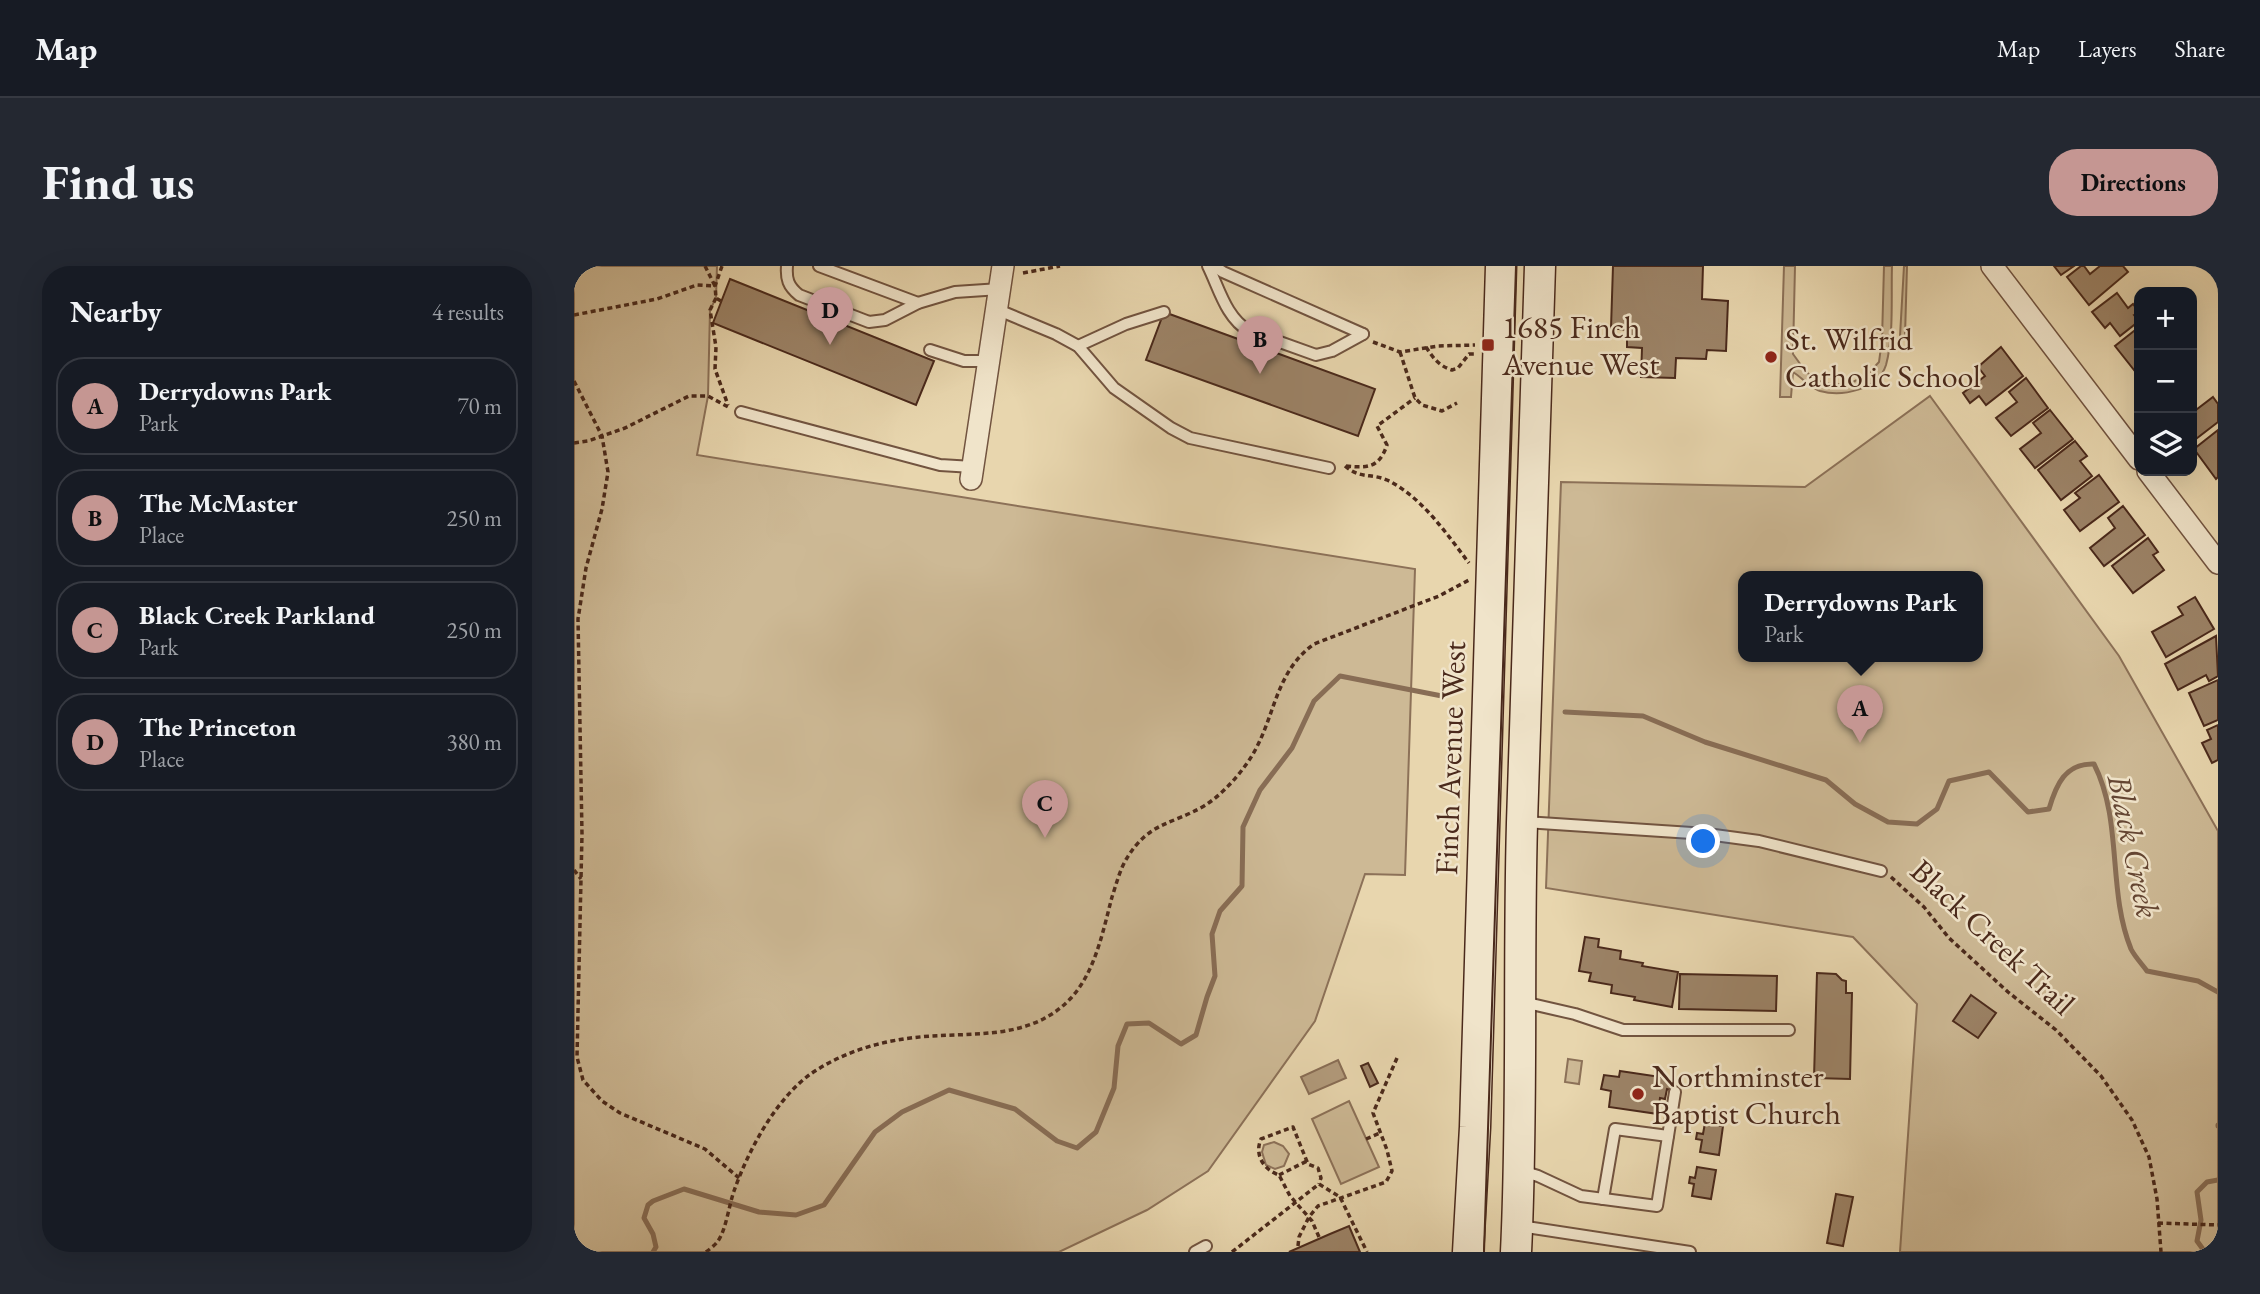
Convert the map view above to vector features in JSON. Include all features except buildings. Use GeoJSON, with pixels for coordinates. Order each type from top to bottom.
{"type":"FeatureCollection","features":[{"type":"Feature","properties":{"kind":"main road","name":"Finch Avenue West"},"geometry":{"type":"LineString","coordinates":[[1468,1252],[1475,1127],[1501,266]]}},
{"type":"Feature","properties":{"kind":"main road"},"geometry":{"type":"LineString","coordinates":[[1517,1239],[1522,822],[1540,266]]}},
{"type":"Feature","properties":{"kind":"street"},"geometry":{"type":"LineString","coordinates":[[972,473],[1003,266]]}},
{"type":"Feature","properties":{"kind":"street"},"geometry":{"type":"LineString","coordinates":[[1992,266],[2134,452]]}},
{"type":"Feature","properties":{"kind":"street"},"geometry":{"type":"LineString","coordinates":[[2152,476],[2218,563]]}},
{"type":"Feature","properties":{"kind":"lane"},"geometry":{"type":"LineString","coordinates":[[788,266],[786,276],[790,288],[799,295],[869,322],[885,320],[918,303],[955,292],[998,299],[1078,346],[1114,388],[1190,438],[1329,468]]}},
{"type":"Feature","properties":{"kind":"lane"},"geometry":{"type":"LineString","coordinates":[[818,266],[918,303]]}},
{"type":"Feature","properties":{"kind":"lane"},"geometry":{"type":"LineString","coordinates":[[1208,266],[1232,318],[1249,331],[1316,355],[1332,351],[1363,334]]}},
{"type":"Feature","properties":{"kind":"lane"},"geometry":{"type":"LineString","coordinates":[[1214,266],[1363,334]]}},
{"type":"Feature","properties":{"kind":"lane"},"geometry":{"type":"LineString","coordinates":[[1078,346],[1126,324],[1164,313]]}},
{"type":"Feature","properties":{"kind":"lane"},"geometry":{"type":"LineString","coordinates":[[930,350],[964,361],[989,360]]}},
{"type":"Feature","properties":{"kind":"lane"},"geometry":{"type":"LineString","coordinates":[[741,412],[972,473]]}},
{"type":"Feature","properties":{"kind":"lane","name":"Black Creek Trail"},"geometry":{"type":"LineString","coordinates":[[1522,822],[1759,841],[1881,872]]}},
{"type":"Feature","properties":{"kind":"lane"},"geometry":{"type":"LineString","coordinates":[[1518,1001],[1575,1014],[1623,1030],[1789,1030]]}},
{"type":"Feature","properties":{"kind":"lane"},"geometry":{"type":"LineString","coordinates":[[1519,1171],[1538,1176],[1581,1196],[1657,1206],[1675,1092]]}},
{"type":"Feature","properties":{"kind":"lane"},"geometry":{"type":"LineString","coordinates":[[1603,1199],[1615,1129],[1668,1136]]}},
{"type":"Feature","properties":{"kind":"lane"},"geometry":{"type":"LineString","coordinates":[[1517,1239],[1690,1252]]}},
{"type":"Feature","properties":{"kind":"lane"},"geometry":{"type":"LineString","coordinates":[[1195,1252],[1206,1247]]}},
{"type":"Feature","properties":{"kind":"path"},"geometry":{"type":"LineString","coordinates":[[705,266],[715,286],[716,298],[710,310],[716,347],[715,369],[729,407]]}},
{"type":"Feature","properties":{"kind":"path"},"geometry":{"type":"LineString","coordinates":[[715,286],[722,266]]}},
{"type":"Feature","properties":{"kind":"path"},"geometry":{"type":"LineString","coordinates":[[1023,273],[1060,266]]}},
{"type":"Feature","properties":{"kind":"path"},"geometry":{"type":"LineString","coordinates":[[574,315],[657,299],[697,285],[715,286]]}},
{"type":"Feature","properties":{"kind":"path"},"geometry":{"type":"LineString","coordinates":[[716,298],[721,301]]}},
{"type":"Feature","properties":{"kind":"path"},"geometry":{"type":"LineString","coordinates":[[1363,334],[1372,341],[1400,352],[1426,347],[1475,345]]}},
{"type":"Feature","properties":{"kind":"path"},"geometry":{"type":"LineString","coordinates":[[1426,347],[1444,368],[1452,370],[1458,368],[1469,354],[1475,354]]}},
{"type":"Feature","properties":{"kind":"path"},"geometry":{"type":"LineString","coordinates":[[1400,352],[1415,398],[1422,405],[1442,411],[1457,403]]}},
{"type":"Feature","properties":{"kind":"path"},"geometry":{"type":"LineString","coordinates":[[574,381],[602,436],[608,472],[602,509],[586,568],[578,619],[581,879],[577,1057],[583,1080],[602,1101],[620,1113],[705,1149],[739,1178]]}},
{"type":"Feature","properties":{"kind":"path"},"geometry":{"type":"LineString","coordinates":[[574,443],[625,429],[689,396],[708,396],[741,412]]}},
{"type":"Feature","properties":{"kind":"path"},"geometry":{"type":"LineString","coordinates":[[1329,468],[1365,468],[1374,465],[1384,455],[1387,445],[1377,426],[1415,398]]}},
{"type":"Feature","properties":{"kind":"path"},"geometry":{"type":"LineString","coordinates":[[1345,466],[1354,474],[1376,477],[1401,489],[1424,508],[1472,566]]}},
{"type":"Feature","properties":{"kind":"path"},"geometry":{"type":"LineString","coordinates":[[706,1252],[719,1240],[739,1178],[761,1134],[774,1112],[807,1077],[859,1049],[900,1040],[1002,1032],[1030,1026],[1070,1000],[1084,981],[1097,950],[1125,860],[1140,838],[1160,825],[1205,806],[1226,789],[1246,765],[1262,739],[1284,675],[1299,655],[1314,644],[1439,596],[1474,577]]}},
{"type":"Feature","properties":{"kind":"path"},"geometry":{"type":"LineString","coordinates":[[574,870],[581,879]]}},
{"type":"Feature","properties":{"kind":"path","name":"Black Creek Trail"},"geometry":{"type":"LineString","coordinates":[[1881,872],[1895,879],[1924,907],[1949,938],[2008,992],[2056,1030],[2101,1076],[2132,1120],[2149,1157],[2157,1199],[2161,1252]]}},
{"type":"Feature","properties":{"kind":"path"},"geometry":{"type":"LineString","coordinates":[[1298,1245],[1309,1217],[1318,1206],[1386,1182],[1392,1171],[1373,1113],[1397,1058]]}},
{"type":"Feature","properties":{"kind":"path"},"geometry":{"type":"LineString","coordinates":[[1232,1252],[1295,1203],[1319,1184],[1321,1178],[1318,1168],[1308,1164],[1293,1127],[1261,1139],[1258,1145],[1264,1166],[1279,1175],[1290,1196],[1295,1203],[1309,1217],[1319,1237]]}},
{"type":"Feature","properties":{"kind":"path"},"geometry":{"type":"LineString","coordinates":[[1366,1139],[1380,1133]]}},
{"type":"Feature","properties":{"kind":"path"},"geometry":{"type":"LineString","coordinates":[[1279,1175],[1307,1161]]}},
{"type":"Feature","properties":{"kind":"path"},"geometry":{"type":"LineString","coordinates":[[1319,1184],[1340,1197],[1367,1252]]}},
{"type":"Feature","properties":{"kind":"path"},"geometry":{"type":"LineString","coordinates":[[2158,1223],[2218,1225]]}},
{"type":"Feature","properties":{"kind":"shaded area"},"geometry":{"type":"Polygon","coordinates":[[[574,266],[717,266],[716,298],[710,310],[708,396],[697,455],[1415,569],[1405,875],[1365,874],[1315,1021],[1208,1171],[1147,1210],[1059,1252],[574,1252],[574,266]]]}},
{"type":"Feature","properties":{"kind":"shaded area"},"geometry":{"type":"Polygon","coordinates":[[[1784,266],[1795,266],[1793,354],[1806,372],[1823,383],[1846,385],[1866,376],[1879,362],[1884,266],[1892,266],[1889,354],[1882,374],[1867,386],[1848,392],[1829,393],[1817,390],[1793,372],[1791,397],[1780,397],[1784,266]]]}},
{"type":"Feature","properties":{"kind":"shaded area"},"geometry":{"type":"Polygon","coordinates":[[[1904,266],[1907,266],[1905,336],[1900,336],[1904,266]]]}},
{"type":"Feature","properties":{"kind":"shaded area"},"geometry":{"type":"Polygon","coordinates":[[[1930,396],[2119,656],[2218,831],[2218,1252],[1900,1252],[1917,1004],[1853,937],[1546,888],[1561,482],[1805,487],[1930,396]]]}},
{"type":"Feature","properties":{"kind":"shaded area"},"geometry":{"type":"Polygon","coordinates":[[[1568,1059],[1582,1061],[1579,1084],[1565,1082],[1568,1059]]]}},
{"type":"Feature","properties":{"kind":"shaded area"},"geometry":{"type":"Polygon","coordinates":[[[1338,1060],[1346,1078],[1309,1094],[1301,1077],[1338,1060]]]}},
{"type":"Feature","properties":{"kind":"shaded area"},"geometry":{"type":"Polygon","coordinates":[[[1349,1101],[1379,1167],[1341,1184],[1312,1119],[1349,1101]]]}},
{"type":"Feature","properties":{"kind":"shaded area"},"geometry":{"type":"Polygon","coordinates":[[[1274,1142],[1283,1146],[1289,1154],[1284,1166],[1275,1169],[1266,1165],[1262,1152],[1264,1145],[1274,1142]]]}},
{"type":"Feature","properties":{"kind":"waterway","name":"Black Creek"},"geometry":{"type":"LineString","coordinates":[[653,1252],[656,1247],[653,1234],[644,1218],[648,1205],[653,1201],[684,1189],[759,1212],[796,1215],[824,1205],[875,1132],[902,1112],[949,1090],[1015,1109],[1057,1141],[1077,1148],[1096,1132],[1114,1088],[1118,1046],[1127,1024],[1149,1023],[1181,1044],[1196,1035],[1215,976],[1212,934],[1220,911],[1242,886],[1243,827],[1260,790],[1292,748],[1314,701],[1340,676],[1442,696]]}},
{"type":"Feature","properties":{"kind":"waterway","name":"Black Creek"},"geometry":{"type":"LineString","coordinates":[[1565,712],[1643,716],[1705,742],[1826,780],[1855,804],[1888,822],[1917,824],[1937,809],[1949,781],[1989,772],[2028,812],[2049,809],[2063,777],[2076,767],[2094,764],[2109,809],[2119,903],[2131,949],[2147,971],[2198,981],[2218,992]]}},
{"type":"Feature","properties":{"kind":"waterway","name":"Black Creek"},"geometry":{"type":"LineString","coordinates":[[2205,1252],[2197,1241],[2201,1220],[2197,1192],[2207,1182],[2218,1180]]}},
{"type":"Feature","properties":{"kind":"tram line"},"geometry":{"type":"LineString","coordinates":[[1484,1252],[1516,266]]}},
{"type":"Feature","properties":{"kind":"place","name":"The Princeton"},"geometry":{"type":"Point","coordinates":[830,345]}},
{"type":"Feature","properties":{"kind":"place","name":"1685 Finch Avenue West"},"geometry":{"type":"Point","coordinates":[1488,345]}},
{"type":"Feature","properties":{"kind":"place","name":"St. Wilfrid Catholic School"},"geometry":{"type":"Point","coordinates":[1771,357]}},
{"type":"Feature","properties":{"kind":"place","name":"The McMaster"},"geometry":{"type":"Point","coordinates":[1260,374]}},
{"type":"Feature","properties":{"kind":"place","name":"Derrydowns Park"},"geometry":{"type":"Point","coordinates":[1860,743]}},
{"type":"Feature","properties":{"kind":"place","name":"Black Creek Parkland"},"geometry":{"type":"Point","coordinates":[1045,838]}},
{"type":"Feature","properties":{"kind":"place","name":"Northminster Baptist Church"},"geometry":{"type":"Point","coordinates":[1638,1094]}}]}
